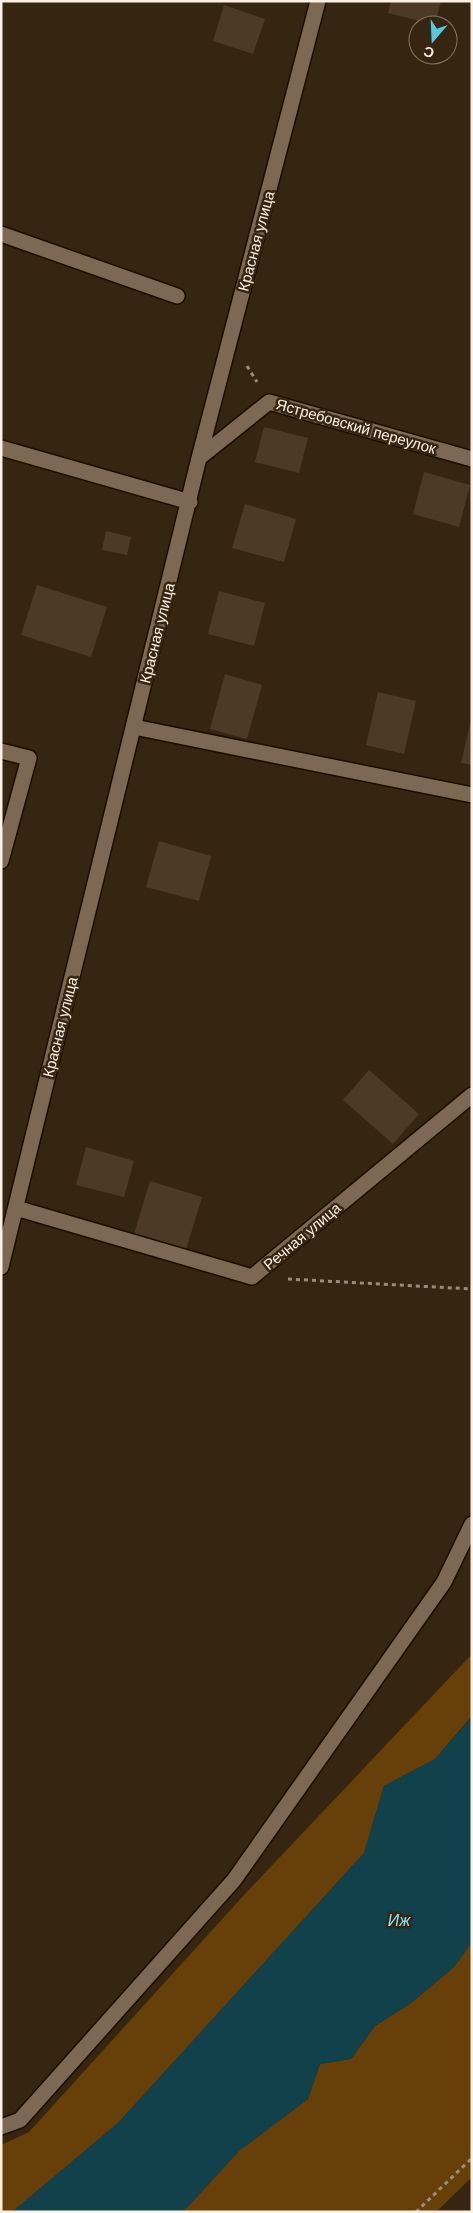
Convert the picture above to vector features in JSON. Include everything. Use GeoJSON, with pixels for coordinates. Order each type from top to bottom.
{"type":"FeatureCollection","features":[{"type":"Feature","properties":{"kind":"street","name":"Красная улица"},"geometry":{"type":"LineString","coordinates":[[1,1267],[200,458],[318,1]]}},
{"type":"Feature","properties":{"kind":"street"},"geometry":{"type":"LineString","coordinates":[[1,234],[177,296]]}},
{"type":"Feature","properties":{"kind":"street","name":"Ястребовский переулок"},"geometry":{"type":"LineString","coordinates":[[200,458],[269,402],[472,459]]}},
{"type":"Feature","properties":{"kind":"street"},"geometry":{"type":"LineString","coordinates":[[1,448],[190,502]]}},
{"type":"Feature","properties":{"kind":"street"},"geometry":{"type":"LineString","coordinates":[[134,727],[472,796]]}},
{"type":"Feature","properties":{"kind":"street"},"geometry":{"type":"LineString","coordinates":[[1,751],[29,758],[1,861]]}},
{"type":"Feature","properties":{"kind":"street","name":"Речная улица"},"geometry":{"type":"LineString","coordinates":[[16,1208],[252,1277],[472,1095]]}},
{"type":"Feature","properties":{"kind":"street"},"geometry":{"type":"LineString","coordinates":[[1,2127],[20,2120],[234,1880],[444,1582],[472,1524]]}},
{"type":"Feature","properties":{"kind":"path"},"geometry":{"type":"LineString","coordinates":[[230,339],[269,402]]}},
{"type":"Feature","properties":{"kind":"path"},"geometry":{"type":"LineString","coordinates":[[252,1277],[472,1289]]}},
{"type":"Feature","properties":{"kind":"path"},"geometry":{"type":"LineString","coordinates":[[416,2212],[472,2158]]}},
{"type":"Feature","properties":{"kind":"shaded area"},"geometry":{"type":"Polygon","coordinates":[[[472,1654],[471,1717],[435,1759],[384,1786],[364,1853],[118,2123],[12,2212],[1,2212],[1,2145],[29,2132],[244,1895],[472,1654]]]}},
{"type":"Feature","properties":{"kind":"shaded area"},"geometry":{"type":"Polygon","coordinates":[[[472,1942],[472,2177],[436,2212],[183,2212],[239,2151],[308,2099],[320,2064],[351,2059],[375,2026],[411,2003],[454,1967],[472,1942]]]}},
{"type":"Feature","properties":{"kind":"water","name":"Иж"},"geometry":{"type":"Polygon","coordinates":[[[472,1717],[472,1942],[454,1967],[411,2003],[375,2026],[351,2059],[320,2064],[308,2099],[239,2151],[183,2212],[12,2212],[118,2123],[364,1853],[384,1786],[435,1759],[472,1717]]]}},
{"type":"Feature","properties":{"kind":"building"},"geometry":{"type":"Polygon","coordinates":[[[391,1],[441,1],[438,15],[408,15],[408,18],[388,13],[391,1]]]}},
{"type":"Feature","properties":{"kind":"building"},"geometry":{"type":"Polygon","coordinates":[[[224,5],[265,19],[253,54],[213,41],[224,5]]]}},
{"type":"Feature","properties":{"kind":"building"},"geometry":{"type":"Polygon","coordinates":[[[264,427],[308,438],[299,473],[255,462],[264,427]]]}},
{"type":"Feature","properties":{"kind":"building"},"geometry":{"type":"Polygon","coordinates":[[[424,472],[470,485],[459,527],[413,514],[424,472]]]}},
{"type":"Feature","properties":{"kind":"building"},"geometry":{"type":"Polygon","coordinates":[[[245,504],[296,519],[284,562],[232,548],[245,504]]]}},
{"type":"Feature","properties":{"kind":"building"},"geometry":{"type":"Polygon","coordinates":[[[106,531],[131,537],[127,555],[102,550],[106,531]]]}},
{"type":"Feature","properties":{"kind":"building"},"geometry":{"type":"Polygon","coordinates":[[[37,585],[107,607],[91,657],[21,635],[37,585]]]}},
{"type":"Feature","properties":{"kind":"building"},"geometry":{"type":"Polygon","coordinates":[[[219,591],[265,603],[254,646],[208,634],[219,591]]]}},
{"type":"Feature","properties":{"kind":"building"},"geometry":{"type":"Polygon","coordinates":[[[225,674],[262,685],[247,739],[210,729],[225,674]]]}},
{"type":"Feature","properties":{"kind":"building"},"geometry":{"type":"Polygon","coordinates":[[[378,692],[416,701],[404,754],[366,745],[378,692]]]}},
{"type":"Feature","properties":{"kind":"building"},"geometry":{"type":"Polygon","coordinates":[[[472,720],[472,765],[461,763],[472,720]]]}},
{"type":"Feature","properties":{"kind":"building"},"geometry":{"type":"Polygon","coordinates":[[[159,841],[211,856],[199,901],[146,887],[159,841]]]}},
{"type":"Feature","properties":{"kind":"building"},"geometry":{"type":"Polygon","coordinates":[[[369,1070],[419,1114],[393,1144],[343,1100],[369,1070]]]}},
{"type":"Feature","properties":{"kind":"building"},"geometry":{"type":"Polygon","coordinates":[[[86,1147],[134,1161],[124,1197],[76,1185],[86,1147]]]}},
{"type":"Feature","properties":{"kind":"building"},"geometry":{"type":"Polygon","coordinates":[[[150,1181],[202,1197],[186,1250],[134,1234],[150,1181]]]}}]}
